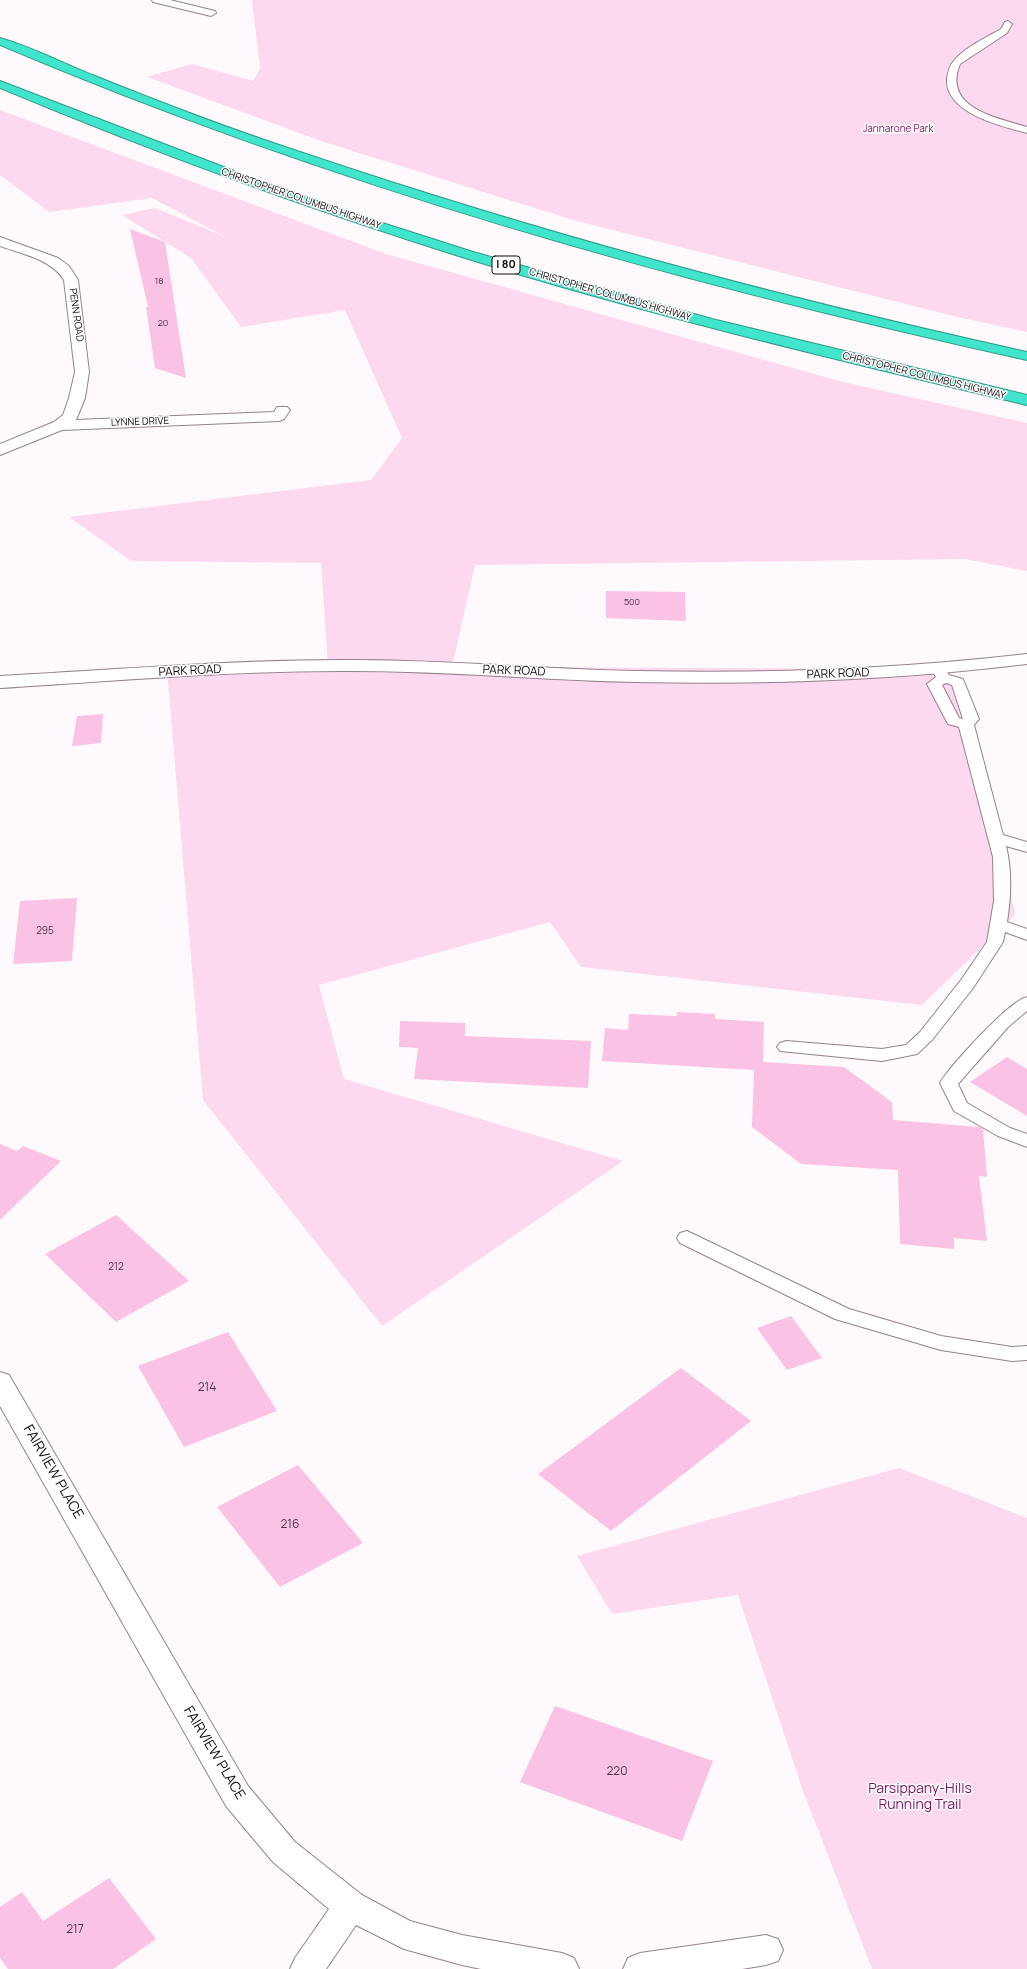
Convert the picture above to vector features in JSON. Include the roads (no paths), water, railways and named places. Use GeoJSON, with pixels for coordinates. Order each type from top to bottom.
{"type":"FeatureCollection","features":[{"type":"Feature","properties":{"kind":"highway"},"geometry":{"type":"LineString","coordinates":[[0,41],[149,102],[252,140],[385,185],[501,221],[754,291],[1027,356]]}},
{"type":"Feature","properties":{"kind":"highway","name":"CHRISTOPHER COLUMBUS HIGHWAY"},"geometry":{"type":"LineString","coordinates":[[0,84],[182,158],[405,235],[577,286],[727,327],[1027,400]]}},
{"type":"Feature","properties":{"kind":"street"},"geometry":{"type":"LineString","coordinates":[[157,0],[211,13]]}},
{"type":"Feature","properties":{"kind":"street","name":"PENN ROAD"},"geometry":{"type":"LineString","coordinates":[[0,241],[53,261],[64,269],[71,280],[82,372],[77,398],[70,417],[59,425]]}},
{"type":"Feature","properties":{"kind":"street","name":"LYNNE DRIVE"},"geometry":{"type":"LineString","coordinates":[[0,450],[59,425],[279,416],[282,410]]}},
{"type":"Feature","properties":{"kind":"street","name":"PARK ROAD"},"geometry":{"type":"LineString","coordinates":[[0,682],[288,666],[391,666],[679,677],[941,674],[1027,659]]}},
{"type":"Feature","properties":{"kind":"street","name":"FAIRVIEW PLACE"},"geometry":{"type":"LineString","coordinates":[[0,1382],[237,1796],[284,1852],[350,1906],[404,1934],[462,1950],[562,1969]]}},
{"type":"Feature","properties":{"kind":"street"},"geometry":{"type":"LineString","coordinates":[[308,1969],[350,1906]]}},
{"type":"Feature","properties":{"kind":"street"},"geometry":{"type":"LineString","coordinates":[[640,1969],[766,1950]]}},
{"type":"Feature","properties":{"kind":"lane"},"geometry":{"type":"LineString","coordinates":[[1008,24],[1004,31],[956,63],[950,83],[955,96],[966,108],[990,118],[1027,130]]}},
{"type":"Feature","properties":{"kind":"lane"},"geometry":{"type":"LineString","coordinates":[[941,674],[958,682],[972,719],[966,724],[952,720],[934,684],[941,674]]}},
{"type":"Feature","properties":{"kind":"lane"},"geometry":{"type":"LineString","coordinates":[[786,1047],[882,1055],[911,1050],[926,1036],[967,984],[995,942],[1002,901],[1001,856],[966,724]]}},
{"type":"Feature","properties":{"kind":"lane"},"geometry":{"type":"LineString","coordinates":[[996,838],[1027,847]]}},
{"type":"Feature","properties":{"kind":"lane"},"geometry":{"type":"LineString","coordinates":[[998,924],[1027,935]]}},
{"type":"Feature","properties":{"kind":"lane"},"geometry":{"type":"LineString","coordinates":[[1027,1002],[1002,1023],[949,1083],[960,1107],[1004,1132],[1027,1141]]}},
{"type":"Feature","properties":{"kind":"lane"},"geometry":{"type":"LineString","coordinates":[[687,1238],[842,1314],[941,1343],[1012,1354],[1027,1353]]}},
{"type":"Feature","properties":{"kind":"park label","name":"Jannarone Park"},"geometry":{"type":"Point","coordinates":[898,129]}},
{"type":"Feature","properties":{"kind":"park label","name":"Parsippany-Hills Running Trail"},"geometry":{"type":"Point","coordinates":[920,1798]}}]}
